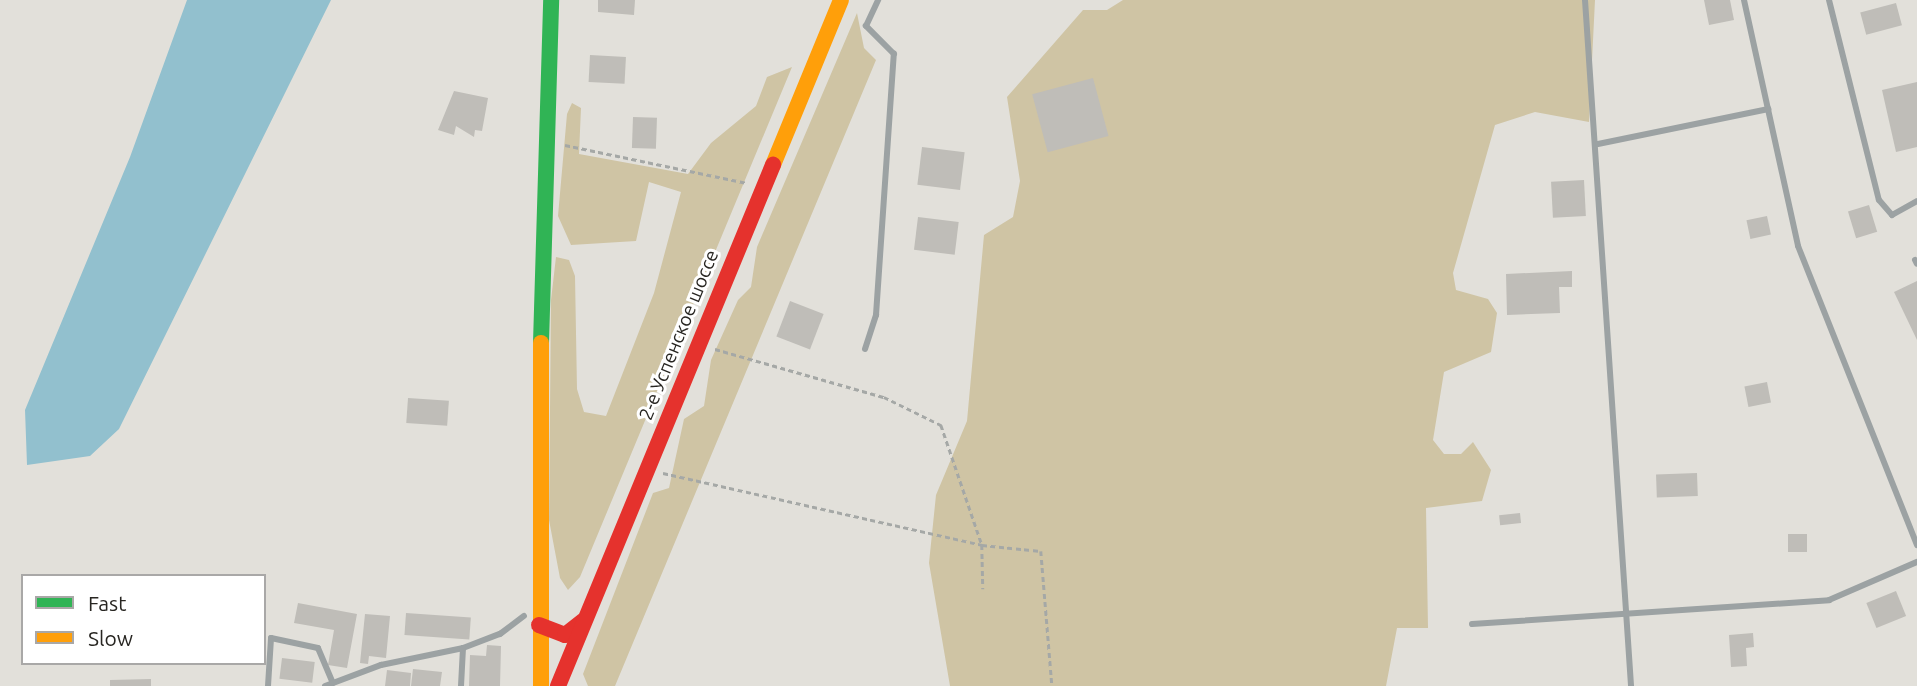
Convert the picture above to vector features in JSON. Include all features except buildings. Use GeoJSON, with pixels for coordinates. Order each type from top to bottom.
{"type":"FeatureCollection","features":[{"type":"Feature","properties":{"kind":"main road"},"geometry":{"type":"LineString","coordinates":[[541,686],[541,266],[548,141],[551,0]]}},
{"type":"Feature","properties":{"kind":"main road","name":"2-е Успенское шоссе"},"geometry":{"type":"LineString","coordinates":[[558,686],[841,0]]}},
{"type":"Feature","properties":{"kind":"main road"},"geometry":{"type":"LineString","coordinates":[[539,625],[565,635],[585,618]]}},
{"type":"Feature","properties":{"kind":"lane"},"geometry":{"type":"LineString","coordinates":[[865,349],[876,315],[894,54],[866,26],[878,0]]}},
{"type":"Feature","properties":{"kind":"lane"},"geometry":{"type":"LineString","coordinates":[[1585,0],[1598,145],[1632,686]]}},
{"type":"Feature","properties":{"kind":"lane"},"geometry":{"type":"LineString","coordinates":[[1744,0],[1798,246],[1917,545]]}},
{"type":"Feature","properties":{"kind":"lane"},"geometry":{"type":"LineString","coordinates":[[1829,0],[1878,200],[1892,215],[1917,201]]}},
{"type":"Feature","properties":{"kind":"lane"},"geometry":{"type":"LineString","coordinates":[[1598,145],[1768,109]]}},
{"type":"Feature","properties":{"kind":"lane"},"geometry":{"type":"LineString","coordinates":[[1472,624],[1829,600],[1917,562]]}},
{"type":"Feature","properties":{"kind":"lane"},"geometry":{"type":"LineString","coordinates":[[325,686],[381,665],[463,648],[500,634],[523,616]]}},
{"type":"Feature","properties":{"kind":"lane"},"geometry":{"type":"LineString","coordinates":[[268,686],[271,638],[318,648],[333,683]]}},
{"type":"Feature","properties":{"kind":"lane"},"geometry":{"type":"LineString","coordinates":[[461,686],[463,648]]}},
{"type":"Feature","properties":{"kind":"path"},"geometry":{"type":"LineString","coordinates":[[548,141],[763,186]]}},
{"type":"Feature","properties":{"kind":"path"},"geometry":{"type":"LineString","coordinates":[[698,344],[884,397],[941,425],[982,545],[983,589]]}},
{"type":"Feature","properties":{"kind":"path"},"geometry":{"type":"LineString","coordinates":[[646,469],[982,545],[1041,551],[1052,686]]}},
{"type":"Feature","properties":{"kind":"shaded area"},"geometry":{"type":"Polygon","coordinates":[[[1123,0],[1595,0],[1589,122],[1535,112],[1495,125],[1453,273],[1456,290],[1488,299],[1497,313],[1491,352],[1444,372],[1433,440],[1444,454],[1461,454],[1473,442],[1491,470],[1482,501],[1426,508],[1428,628],[1397,628],[1386,686],[950,686],[929,563],[936,495],[967,421],[984,235],[1013,217],[1020,181],[1007,97],[1083,10],[1107,10],[1123,0]]]}},
{"type":"Feature","properties":{"kind":"shaded area"},"geometry":{"type":"Polygon","coordinates":[[[857,13],[864,48],[876,60],[615,686],[588,686],[583,674],[653,493],[669,488],[684,419],[704,406],[711,360],[738,300],[751,287],[757,247],[857,13]]]}},
{"type":"Feature","properties":{"kind":"shaded area"},"geometry":{"type":"Polygon","coordinates":[[[792,67],[580,577],[568,590],[560,578],[549,520],[551,300],[556,257],[569,260],[575,276],[577,389],[584,412],[606,416],[654,293],[681,192],[649,182],[636,241],[571,245],[558,216],[567,114],[572,103],[581,108],[579,154],[688,174],[711,143],[756,106],[767,77],[792,67]]]}},
{"type":"Feature","properties":{"kind":"water"},"geometry":{"type":"Polygon","coordinates":[[[187,0],[331,0],[119,429],[90,456],[27,465],[25,410],[130,157],[187,0]]]}},
{"type":"Feature","properties":{"kind":"traffic: fast"},"geometry":{"type":"LineString","coordinates":[[541,343],[551,0]]}},
{"type":"Feature","properties":{"kind":"traffic: slow"},"geometry":{"type":"LineString","coordinates":[[773,165],[841,0]]}},
{"type":"Feature","properties":{"kind":"traffic: slow"},"geometry":{"type":"LineString","coordinates":[[541,343],[541,686]]}},
{"type":"Feature","properties":{"kind":"traffic: jam"},"geometry":{"type":"LineString","coordinates":[[558,686],[773,165]]}},
{"type":"Feature","properties":{"kind":"traffic: jam"},"geometry":{"type":"LineString","coordinates":[[539,625],[565,635],[583,621]]}}]}
